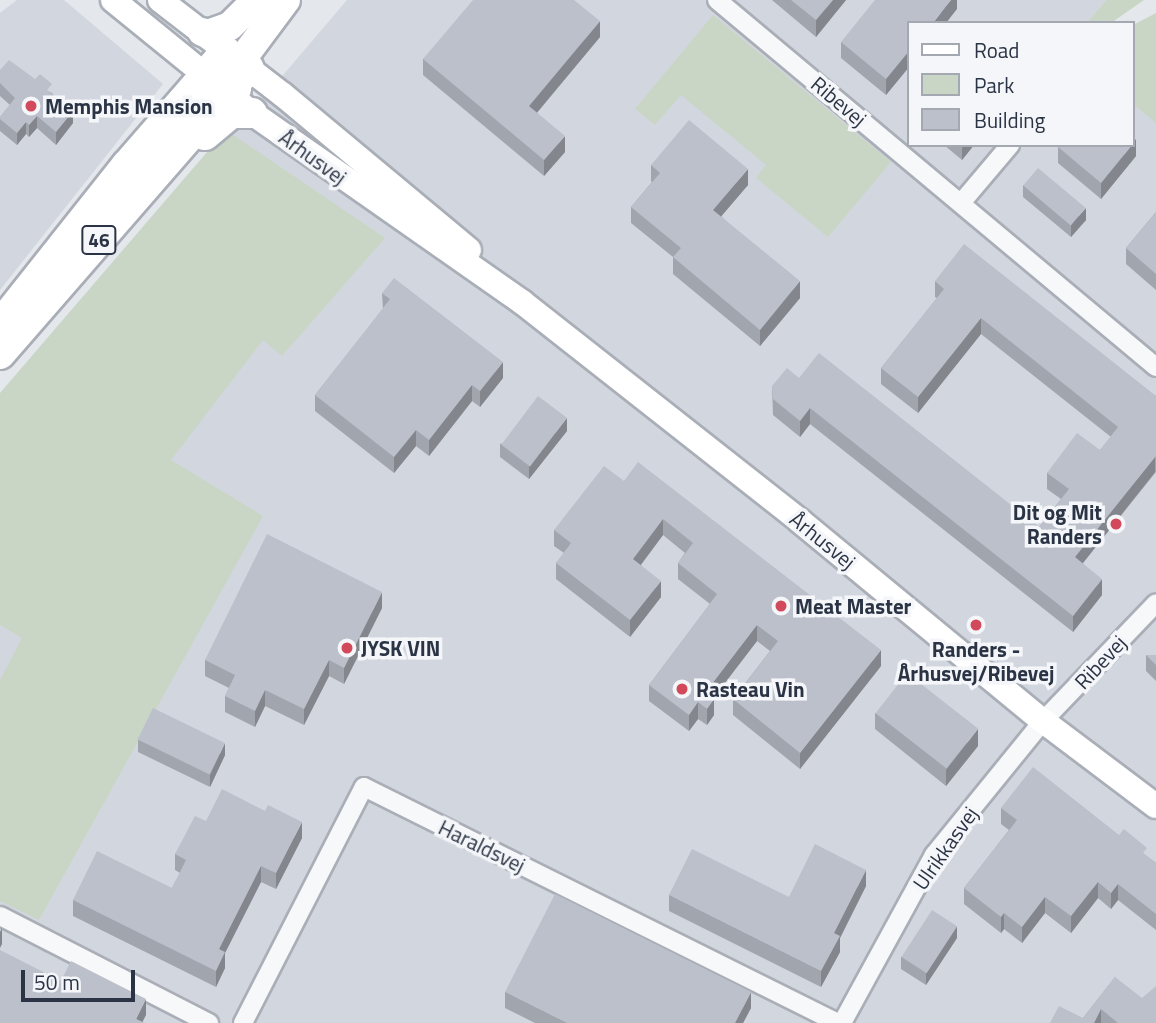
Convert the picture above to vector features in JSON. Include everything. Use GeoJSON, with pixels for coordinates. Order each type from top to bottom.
{"type":"FeatureCollection","features":[{"type":"Feature","properties":{"kind":"highway","name":"46"},"geometry":{"type":"LineString","coordinates":[[0,354],[227,72]]}},
{"type":"Feature","properties":{"kind":"highway","name":"46"},"geometry":{"type":"LineString","coordinates":[[0,325],[87,214],[227,72]]}},
{"type":"Feature","properties":{"kind":"main road","name":"Århusvej"},"geometry":{"type":"LineString","coordinates":[[113,0],[227,72],[404,195],[466,246],[522,302]]}},
{"type":"Feature","properties":{"kind":"main road"},"geometry":{"type":"LineString","coordinates":[[131,0],[227,72]]}},
{"type":"Feature","properties":{"kind":"main road","name":"Århusvej"},"geometry":{"type":"LineString","coordinates":[[160,0],[227,72],[800,521],[1043,721],[1156,806]]}},
{"type":"Feature","properties":{"kind":"main road"},"geometry":{"type":"LineString","coordinates":[[227,72],[208,34],[230,26],[256,0]]}},
{"type":"Feature","properties":{"kind":"main road","name":"46"},"geometry":{"type":"LineString","coordinates":[[227,72],[272,0]]}},
{"type":"Feature","properties":{"kind":"main road"},"geometry":{"type":"LineString","coordinates":[[227,72],[286,0]]}},
{"type":"Feature","properties":{"kind":"main road","name":"46"},"geometry":{"type":"LineString","coordinates":[[227,72],[307,0]]}},
{"type":"Feature","properties":{"kind":"street","name":"Ribevej"},"geometry":{"type":"LineString","coordinates":[[717,0],[1156,367]]}},
{"type":"Feature","properties":{"kind":"street"},"geometry":{"type":"LineString","coordinates":[[961,203],[1008,147]]}},
{"type":"Feature","properties":{"kind":"street","name":"Ribevej"},"geometry":{"type":"LineString","coordinates":[[1043,721],[1156,603]]}},
{"type":"Feature","properties":{"kind":"street","name":"Ulrikkasvej"},"geometry":{"type":"LineString","coordinates":[[840,1023],[934,855],[1043,721]]}},
{"type":"Feature","properties":{"kind":"street","name":"Haraldsvej"},"geometry":{"type":"LineString","coordinates":[[243,1023],[364,787],[840,1023]]}},
{"type":"Feature","properties":{"kind":"street"},"geometry":{"type":"LineString","coordinates":[[0,916],[209,1023]]}},
{"type":"Feature","properties":{"kind":"shaded area"},"geometry":{"type":"Polygon","coordinates":[[[17,0],[64,0],[163,84],[0,290],[0,13],[17,0]]]}},
{"type":"Feature","properties":{"kind":"shaded area"},"geometry":{"type":"Polygon","coordinates":[[[347,0],[1106,0],[1089,21],[908,21],[908,147],[1135,147],[1135,105],[1156,122],[1156,1023],[0,1023],[0,408],[347,0]]]}},
{"type":"Feature","properties":{"kind":"green space"},"geometry":{"type":"Polygon","coordinates":[[[1106,0],[1144,0],[1114,21],[1089,21],[1106,0]]]}},
{"type":"Feature","properties":{"kind":"green space"},"geometry":{"type":"Polygon","coordinates":[[[1156,13],[1156,123],[1135,106],[1135,24],[1156,13]]]}},
{"type":"Feature","properties":{"kind":"green space"},"geometry":{"type":"Polygon","coordinates":[[[713,15],[891,162],[828,237],[756,178],[766,165],[681,95],[655,125],[635,109],[713,15]]]}},
{"type":"Feature","properties":{"kind":"green space"},"geometry":{"type":"Polygon","coordinates":[[[226,130],[385,238],[282,356],[263,340],[171,460],[263,516],[39,920],[0,901],[0,680],[22,638],[0,625],[0,393],[226,130]]]}},
{"type":"Feature","properties":{"kind":"building"},"geometry":{"type":"Polygon","coordinates":[[[473,0],[574,0],[600,21],[529,106],[565,136],[544,160],[423,59],[473,0]]]}},
{"type":"Feature","properties":{"kind":"building"},"geometry":{"type":"Polygon","coordinates":[[[791,0],[833,0],[816,20],[791,0]]]}},
{"type":"Feature","properties":{"kind":"building"},"geometry":{"type":"Polygon","coordinates":[[[875,0],[951,0],[935,21],[908,21],[908,52],[886,79],[841,42],[875,0]]]}},
{"type":"Feature","properties":{"kind":"building","name":"Memphis Mansion"},"geometry":{"type":"Polygon","coordinates":[[[9,60],[35,79],[40,74],[52,84],[47,90],[73,111],[56,132],[37,116],[29,125],[26,122],[17,133],[0,119],[15,98],[0,83],[0,70],[9,60]]]}},
{"type":"Feature","properties":{"kind":"building"},"geometry":{"type":"Polygon","coordinates":[[[689,120],[748,169],[713,210],[800,281],[760,330],[673,257],[681,248],[631,207],[660,173],[651,165],[689,120]]]}},
{"type":"Feature","properties":{"kind":"building"},"geometry":{"type":"Polygon","coordinates":[[[1058,147],[1130,147],[1101,183],[1058,147]]]}},
{"type":"Feature","properties":{"kind":"building"},"geometry":{"type":"Polygon","coordinates":[[[1038,168],[1085,208],[1071,225],[1023,186],[1038,168]]]}},
{"type":"Feature","properties":{"kind":"building"},"geometry":{"type":"Polygon","coordinates":[[[1156,212],[1156,274],[1126,248],[1156,212]]]}},
{"type":"Feature","properties":{"kind":"building"},"geometry":{"type":"Polygon","coordinates":[[[964,244],[1156,396],[1156,456],[1075,557],[1102,579],[1073,616],[810,408],[800,421],[773,399],[772,386],[787,368],[799,378],[819,353],[1039,527],[1069,489],[1047,473],[1077,433],[1100,450],[1118,427],[981,318],[918,397],[881,368],[944,289],[935,281],[964,244]]]}},
{"type":"Feature","properties":{"kind":"building"},"geometry":{"type":"Polygon","coordinates":[[[394,278],[503,362],[480,391],[472,385],[429,440],[416,430],[394,457],[315,395],[390,299],[382,293],[394,278]]]}},
{"type":"Feature","properties":{"kind":"building"},"geometry":{"type":"Polygon","coordinates":[[[538,396],[567,418],[530,466],[501,445],[538,396]]]}},
{"type":"Feature","properties":{"kind":"building"},"geometry":{"type":"Polygon","coordinates":[[[638,462],[881,650],[800,753],[733,699],[778,641],[757,625],[705,693],[714,699],[707,709],[698,702],[689,715],[649,685],[717,594],[678,563],[693,543],[663,519],[633,559],[661,581],[630,620],[556,563],[571,543],[554,530],[604,466],[624,481],[638,462]]]}},
{"type":"Feature","properties":{"kind":"building"},"geometry":{"type":"Polygon","coordinates":[[[267,534],[382,592],[344,668],[329,660],[304,709],[265,690],[255,711],[225,696],[235,675],[205,660],[267,534]]]}},
{"type":"Feature","properties":{"kind":"building"},"geometry":{"type":"Polygon","coordinates":[[[1146,655],[1156,655],[1156,665],[1146,655]]]}},
{"type":"Feature","properties":{"kind":"building"},"geometry":{"type":"Polygon","coordinates":[[[907,673],[978,728],[947,769],[876,713],[907,673]]]}},
{"type":"Feature","properties":{"kind":"building"},"geometry":{"type":"Polygon","coordinates":[[[153,708],[225,743],[210,775],[138,739],[153,708]]]}},
{"type":"Feature","properties":{"kind":"building"},"geometry":{"type":"Polygon","coordinates":[[[1033,767],[1119,835],[1124,829],[1147,848],[1143,853],[1156,863],[1156,914],[1118,884],[1111,893],[1098,882],[1071,916],[1045,897],[1022,927],[1004,913],[1001,917],[964,888],[1017,820],[1001,808],[1033,767]]]}},
{"type":"Feature","properties":{"kind":"building"},"geometry":{"type":"Polygon","coordinates":[[[222,789],[265,811],[268,805],[302,822],[276,873],[261,866],[219,949],[225,952],[216,971],[73,900],[97,851],[172,888],[186,860],[175,854],[195,816],[206,821],[222,789]]]}},
{"type":"Feature","properties":{"kind":"building"},"geometry":{"type":"Polygon","coordinates":[[[815,844],[866,870],[834,933],[840,936],[821,971],[669,895],[692,849],[789,897],[815,844]]]}},
{"type":"Feature","properties":{"kind":"building"},"geometry":{"type":"Polygon","coordinates":[[[555,894],[751,992],[735,1023],[567,1023],[505,992],[555,894]]]}},
{"type":"Feature","properties":{"kind":"building"},"geometry":{"type":"Polygon","coordinates":[[[932,910],[957,926],[927,973],[902,957],[932,910]]]}},
{"type":"Feature","properties":{"kind":"building"},"geometry":{"type":"Polygon","coordinates":[[[0,950],[61,981],[71,961],[146,999],[136,1019],[145,1023],[0,1023],[0,950]]]}},
{"type":"Feature","properties":{"kind":"building"},"geometry":{"type":"Polygon","coordinates":[[[1115,977],[1142,998],[1156,986],[1156,1023],[1118,1023],[1101,1009],[1094,1023],[1050,1023],[1059,1006],[1083,1018],[1115,977]]]}},
{"type":"Feature","properties":{"kind":"place","name":"Memphis Mansion"},"geometry":{"type":"Point","coordinates":[31,106]}},
{"type":"Feature","properties":{"kind":"place","name":"Dit og Mit Randers"},"geometry":{"type":"Point","coordinates":[1116,524]}},
{"type":"Feature","properties":{"kind":"place","name":"Meat Master"},"geometry":{"type":"Point","coordinates":[781,606]}},
{"type":"Feature","properties":{"kind":"place","name":"Randers - Århusvej/Ribevej"},"geometry":{"type":"Point","coordinates":[976,625]}},
{"type":"Feature","properties":{"kind":"place","name":"JYSK VIN"},"geometry":{"type":"Point","coordinates":[347,648]}},
{"type":"Feature","properties":{"kind":"place","name":"Rasteau Vin"},"geometry":{"type":"Point","coordinates":[682,689]}}]}
